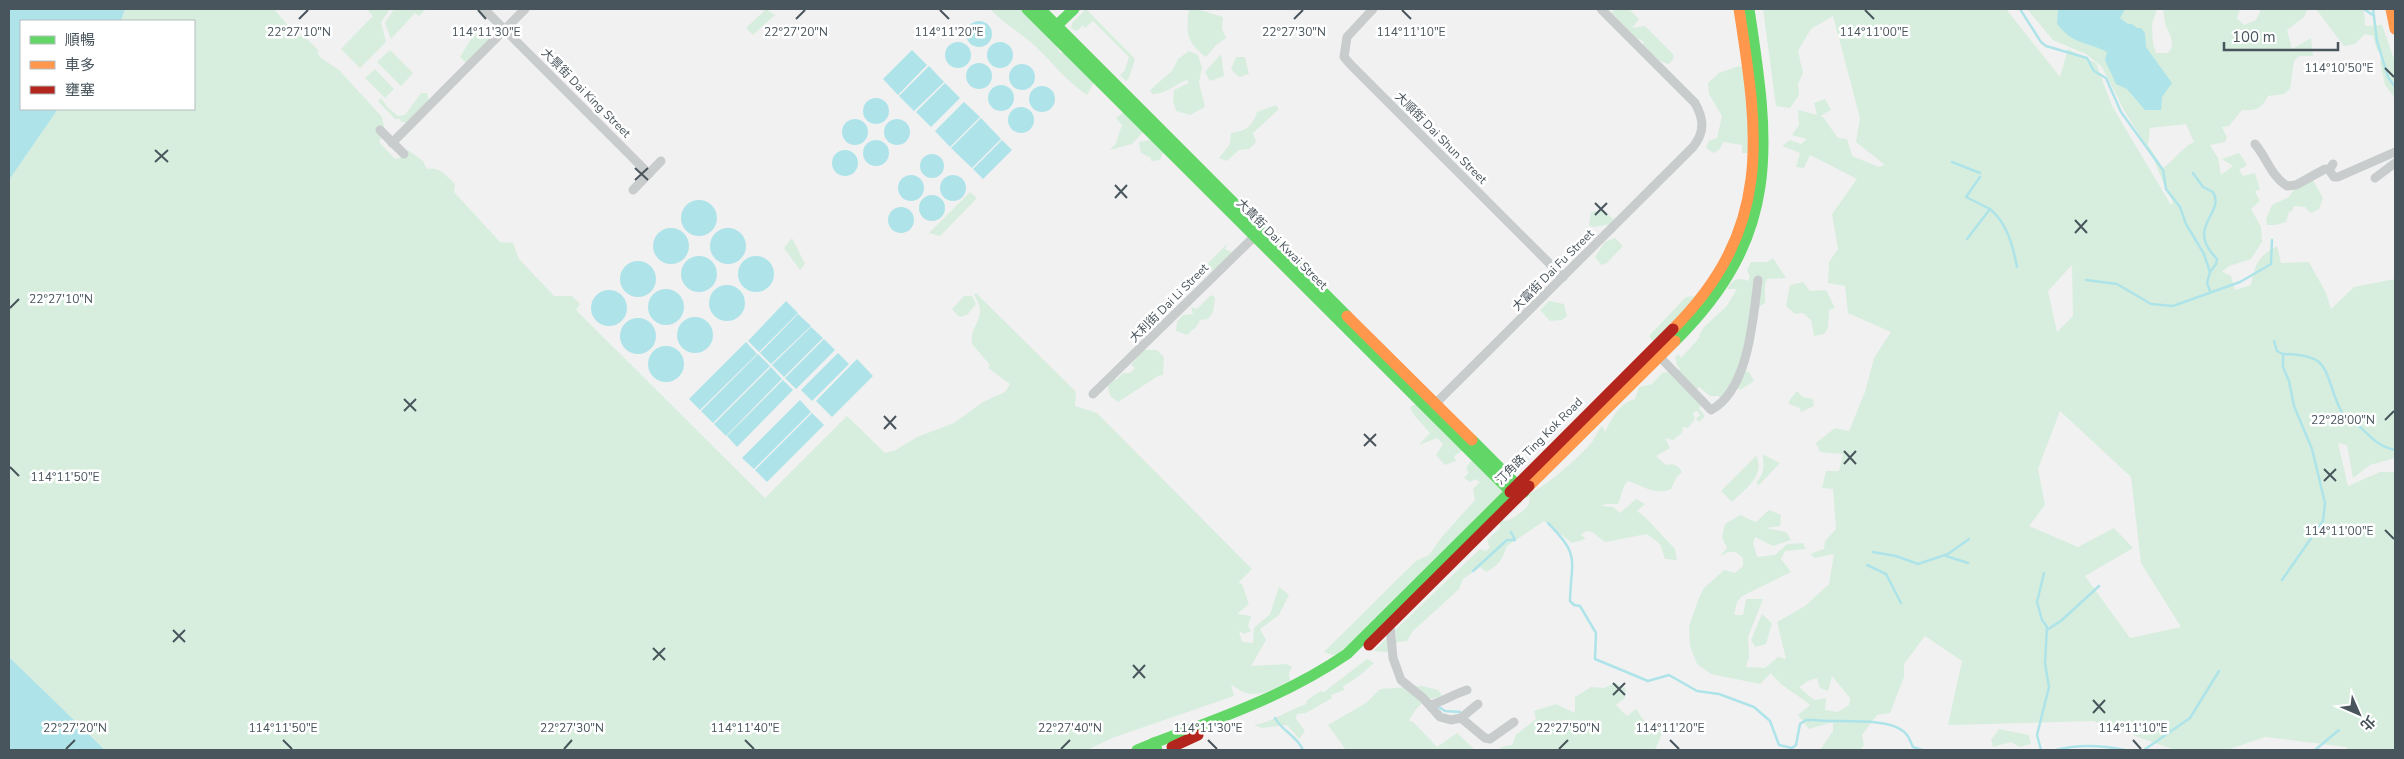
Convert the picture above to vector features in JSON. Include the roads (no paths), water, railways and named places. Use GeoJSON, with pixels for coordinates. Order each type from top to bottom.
{"type":"FeatureCollection","features":[{"type":"Feature","properties":{"kind":"main road","name":"大貴街 Dai Kwai Street"},"geometry":{"type":"LineString","coordinates":[[1027,9],[1050,25],[1516,492]]}},
{"type":"Feature","properties":{"kind":"main road","name":"大貴街 Dai Kwai Street"},"geometry":{"type":"LineString","coordinates":[[1040,9],[1050,25]]}},
{"type":"Feature","properties":{"kind":"main road"},"geometry":{"type":"LineString","coordinates":[[1050,25],[1059,9]]}},
{"type":"Feature","properties":{"kind":"main road"},"geometry":{"type":"LineString","coordinates":[[1050,25],[1074,9]]}},
{"type":"Feature","properties":{"kind":"main road","name":"汀角路 Ting Kok Road"},"geometry":{"type":"LineString","coordinates":[[1169,746],[1266,701],[1324,671],[1367,635],[1516,492],[1656,352],[1703,296],[1727,256],[1745,215],[1754,169],[1756,141],[1753,102],[1738,9]]}},
{"type":"Feature","properties":{"kind":"main road","name":"汀角路 Ting Kok Road"},"geometry":{"type":"LineString","coordinates":[[1656,352],[1696,320],[1726,280],[1747,239],[1758,206],[1765,162],[1765,129],[1749,9]]}},
{"type":"Feature","properties":{"kind":"main road"},"geometry":{"type":"LineString","coordinates":[[2391,9],[2395,29]]}},
{"type":"Feature","properties":{"kind":"main road","name":"汀角路 Ting Kok Road"},"geometry":{"type":"LineString","coordinates":[[1137,750],[1156,746],[1169,746],[1308,689],[1339,670],[1390,626],[1516,492]]}},
{"type":"Feature","properties":{"kind":"street","name":"大景街 Dai King Street"},"geometry":{"type":"LineString","coordinates":[[484,9],[649,174]]}},
{"type":"Feature","properties":{"kind":"street"},"geometry":{"type":"LineString","coordinates":[[392,143],[525,9]]}},
{"type":"Feature","properties":{"kind":"street","name":"大順街 Dai Shun Street"},"geometry":{"type":"LineString","coordinates":[[1373,9],[1347,37],[1344,57],[1563,277]]}},
{"type":"Feature","properties":{"kind":"street","name":"大富街 Dai Fu Street"},"geometry":{"type":"LineString","coordinates":[[1432,407],[1693,147],[1702,133],[1701,113],[1695,103],[1601,9]]}},
{"type":"Feature","properties":{"kind":"street"},"geometry":{"type":"LineString","coordinates":[[380,130],[404,154]]}},
{"type":"Feature","properties":{"kind":"street"},"geometry":{"type":"LineString","coordinates":[[2255,144],[2267,159],[2272,174],[2287,186],[2296,185],[2331,167],[2334,178],[2338,177],[2395,152]]}},
{"type":"Feature","properties":{"kind":"street"},"geometry":{"type":"LineString","coordinates":[[633,190],[662,161]]}},
{"type":"Feature","properties":{"kind":"street"},"geometry":{"type":"LineString","coordinates":[[2375,178],[2395,163]]}},
{"type":"Feature","properties":{"kind":"street","name":"大利街 Dai Li Street"},"geometry":{"type":"LineString","coordinates":[[1094,394],[1258,233]]}},
{"type":"Feature","properties":{"kind":"street"},"geometry":{"type":"LineString","coordinates":[[1656,352],[1711,410],[1720,405],[1738,377],[1746,358],[1758,280]]}},
{"type":"Feature","properties":{"kind":"street"},"geometry":{"type":"LineString","coordinates":[[1390,626],[1396,670],[1401,680],[1430,705],[1440,717],[1451,720],[1461,718],[1478,704]]}},
{"type":"Feature","properties":{"kind":"street"},"geometry":{"type":"LineString","coordinates":[[1430,705],[1442,702],[1453,694],[1467,690]]}},
{"type":"Feature","properties":{"kind":"street"},"geometry":{"type":"LineString","coordinates":[[1461,718],[1484,738],[1490,739],[1514,722]]}},
{"type":"Feature","properties":{"kind":"water"},"geometry":{"type":"Polygon","coordinates":[[[9,9],[125,9],[121,20],[20,20],[20,110],[57,110],[9,180],[9,9]]]}},
{"type":"Feature","properties":{"kind":"water"},"geometry":{"type":"Polygon","coordinates":[[[2058,9],[2125,9],[2120,18],[2128,24],[2141,28],[2145,33],[2146,47],[2172,83],[2162,97],[2161,110],[2145,110],[2127,89],[2116,84],[2105,60],[2107,52],[2073,39],[2068,35],[2057,24],[2058,9]]]}},
{"type":"Feature","properties":{"kind":"water"},"geometry":{"type":"Polygon","coordinates":[[[979,21],[988,25],[992,34],[988,43],[979,47],[970,43],[966,34],[970,25],[979,21]]]}},
{"type":"Feature","properties":{"kind":"water"},"geometry":{"type":"Polygon","coordinates":[[[958,42],[967,46],[971,55],[967,64],[958,68],[949,64],[945,55],[949,46],[958,42]]]}},
{"type":"Feature","properties":{"kind":"water"},"geometry":{"type":"Polygon","coordinates":[[[1000,42],[1009,46],[1013,55],[1009,64],[1000,68],[991,64],[987,55],[991,46],[1000,42]]]}},
{"type":"Feature","properties":{"kind":"water"},"geometry":{"type":"Polygon","coordinates":[[[912,50],[927,65],[898,95],[883,79],[912,50]]]}},
{"type":"Feature","properties":{"kind":"water"},"geometry":{"type":"Polygon","coordinates":[[[979,63],[988,67],[992,76],[988,85],[979,89],[970,85],[966,76],[970,67],[979,63]]]}},
{"type":"Feature","properties":{"kind":"water"},"geometry":{"type":"Polygon","coordinates":[[[1022,64],[1031,68],[1035,77],[1031,86],[1022,90],[1013,86],[1009,77],[1013,68],[1022,64]]]}},
{"type":"Feature","properties":{"kind":"water"},"geometry":{"type":"Polygon","coordinates":[[[929,66],[944,82],[914,111],[899,96],[929,66]]]}},
{"type":"Feature","properties":{"kind":"water"},"geometry":{"type":"Polygon","coordinates":[[[945,83],[960,98],[931,127],[916,112],[945,83]]]}},
{"type":"Feature","properties":{"kind":"water"},"geometry":{"type":"Polygon","coordinates":[[[1001,85],[1010,89],[1014,98],[1010,107],[1001,111],[992,107],[988,98],[992,89],[1001,85]]]}},
{"type":"Feature","properties":{"kind":"water"},"geometry":{"type":"Polygon","coordinates":[[[1042,86],[1051,90],[1055,99],[1051,108],[1042,112],[1033,108],[1029,99],[1033,90],[1042,86]]]}},
{"type":"Feature","properties":{"kind":"water"},"geometry":{"type":"Polygon","coordinates":[[[876,98],[885,102],[889,111],[885,120],[876,124],[867,120],[863,111],[867,102],[876,98]]]}},
{"type":"Feature","properties":{"kind":"water"},"geometry":{"type":"Polygon","coordinates":[[[964,102],[980,117],[950,147],[935,131],[964,102]]]}},
{"type":"Feature","properties":{"kind":"water"},"geometry":{"type":"Polygon","coordinates":[[[1021,107],[1030,111],[1034,120],[1030,129],[1021,133],[1012,129],[1008,120],[1012,111],[1021,107]]]}},
{"type":"Feature","properties":{"kind":"water"},"geometry":{"type":"Polygon","coordinates":[[[981,118],[1001,139],[972,168],[951,148],[981,118]]]}},
{"type":"Feature","properties":{"kind":"water"},"geometry":{"type":"Polygon","coordinates":[[[855,119],[864,123],[868,132],[864,141],[855,145],[846,141],[842,132],[846,123],[855,119]]]}},
{"type":"Feature","properties":{"kind":"water"},"geometry":{"type":"Polygon","coordinates":[[[897,119],[906,123],[910,132],[906,141],[897,145],[888,141],[884,132],[888,123],[897,119]]]}},
{"type":"Feature","properties":{"kind":"water"},"geometry":{"type":"Polygon","coordinates":[[[876,140],[885,144],[889,153],[885,162],[876,166],[867,162],[863,153],[867,144],[876,140]]]}},
{"type":"Feature","properties":{"kind":"water"},"geometry":{"type":"Polygon","coordinates":[[[1002,140],[1012,150],[983,179],[973,169],[1002,140]]]}},
{"type":"Feature","properties":{"kind":"water"},"geometry":{"type":"Polygon","coordinates":[[[845,150],[854,154],[858,163],[854,172],[845,176],[836,172],[832,163],[836,154],[845,150]]]}},
{"type":"Feature","properties":{"kind":"water"},"geometry":{"type":"Polygon","coordinates":[[[927,154],[937,154],[944,161],[944,171],[937,178],[927,178],[920,171],[920,161],[927,154]]]}},
{"type":"Feature","properties":{"kind":"water"},"geometry":{"type":"Polygon","coordinates":[[[911,175],[920,179],[924,188],[920,197],[911,201],[902,197],[898,188],[902,179],[911,175]]]}},
{"type":"Feature","properties":{"kind":"water"},"geometry":{"type":"Polygon","coordinates":[[[953,175],[962,179],[966,188],[962,197],[953,201],[944,197],[940,188],[944,179],[953,175]]]}},
{"type":"Feature","properties":{"kind":"water"},"geometry":{"type":"Polygon","coordinates":[[[932,195],[941,199],[945,208],[941,217],[932,221],[923,217],[919,208],[923,199],[932,195]]]}},
{"type":"Feature","properties":{"kind":"water"},"geometry":{"type":"Polygon","coordinates":[[[699,200],[706,201],[712,205],[716,211],[716,225],[712,231],[706,235],[699,236],[692,235],[686,231],[682,225],[681,218],[682,211],[686,205],[692,201],[699,200]]]}},
{"type":"Feature","properties":{"kind":"water"},"geometry":{"type":"Polygon","coordinates":[[[901,207],[910,211],[914,220],[910,229],[901,233],[892,229],[888,220],[892,211],[901,207]]]}},
{"type":"Feature","properties":{"kind":"water"},"geometry":{"type":"Polygon","coordinates":[[[671,228],[678,229],[684,233],[688,239],[688,253],[684,259],[678,263],[671,264],[664,263],[658,259],[654,253],[653,246],[654,239],[658,233],[664,229],[671,228]]]}},
{"type":"Feature","properties":{"kind":"water"},"geometry":{"type":"Polygon","coordinates":[[[728,228],[735,229],[741,233],[745,239],[745,253],[741,259],[735,263],[728,264],[721,263],[715,259],[711,253],[710,246],[711,239],[715,233],[721,229],[728,228]]]}},
{"type":"Feature","properties":{"kind":"water"},"geometry":{"type":"Polygon","coordinates":[[[699,256],[706,257],[712,261],[716,267],[716,281],[712,287],[706,291],[699,292],[692,291],[686,287],[682,281],[681,274],[682,267],[686,261],[692,257],[699,256]]]}},
{"type":"Feature","properties":{"kind":"water"},"geometry":{"type":"Polygon","coordinates":[[[756,256],[763,257],[769,261],[773,267],[773,281],[769,287],[763,291],[756,292],[749,291],[743,287],[739,281],[738,274],[739,267],[743,261],[749,257],[756,256]]]}},
{"type":"Feature","properties":{"kind":"water"},"geometry":{"type":"Polygon","coordinates":[[[638,261],[645,262],[651,266],[655,272],[655,286],[651,292],[645,296],[638,297],[631,296],[625,292],[621,286],[620,279],[621,272],[625,266],[631,262],[638,261]]]}},
{"type":"Feature","properties":{"kind":"water"},"geometry":{"type":"Polygon","coordinates":[[[727,285],[734,286],[740,290],[744,296],[744,310],[740,316],[734,320],[727,321],[720,320],[714,316],[710,310],[709,303],[710,296],[714,290],[720,286],[727,285]]]}},
{"type":"Feature","properties":{"kind":"water"},"geometry":{"type":"Polygon","coordinates":[[[666,289],[673,290],[679,294],[683,300],[683,314],[679,320],[673,324],[666,325],[659,324],[653,320],[649,314],[648,307],[649,300],[653,294],[659,290],[666,289]]]}},
{"type":"Feature","properties":{"kind":"water"},"geometry":{"type":"Polygon","coordinates":[[[609,290],[616,291],[622,295],[626,301],[626,315],[622,321],[616,325],[609,326],[602,325],[596,321],[592,315],[591,308],[592,301],[596,295],[602,291],[609,290]]]}},
{"type":"Feature","properties":{"kind":"water"},"geometry":{"type":"Polygon","coordinates":[[[786,301],[798,313],[759,352],[748,341],[786,301]]]}},
{"type":"Feature","properties":{"kind":"water"},"geometry":{"type":"Polygon","coordinates":[[[798,314],[811,326],[771,364],[760,353],[798,314]]]}},
{"type":"Feature","properties":{"kind":"water"},"geometry":{"type":"Polygon","coordinates":[[[695,317],[702,318],[708,322],[712,328],[712,342],[708,348],[702,352],[695,353],[688,352],[682,348],[678,342],[677,335],[678,328],[682,322],[688,318],[695,317]]]}},
{"type":"Feature","properties":{"kind":"water"},"geometry":{"type":"Polygon","coordinates":[[[638,318],[645,319],[651,323],[655,329],[655,343],[651,349],[645,353],[638,354],[631,353],[625,349],[621,343],[620,336],[621,329],[625,323],[631,319],[638,318]]]}},
{"type":"Feature","properties":{"kind":"water"},"geometry":{"type":"Polygon","coordinates":[[[811,327],[823,338],[784,377],[772,365],[811,327]]]}},
{"type":"Feature","properties":{"kind":"water"},"geometry":{"type":"Polygon","coordinates":[[[824,339],[835,350],[796,389],[785,378],[824,339]]]}},
{"type":"Feature","properties":{"kind":"water"},"geometry":{"type":"Polygon","coordinates":[[[746,342],[757,354],[700,410],[689,399],[746,342]]]}},
{"type":"Feature","properties":{"kind":"water"},"geometry":{"type":"Polygon","coordinates":[[[666,346],[673,347],[679,351],[683,357],[683,371],[679,377],[673,381],[666,382],[659,381],[653,377],[649,371],[648,364],[649,357],[653,351],[659,347],[666,346]]]}},
{"type":"Feature","properties":{"kind":"water"},"geometry":{"type":"Polygon","coordinates":[[[838,353],[849,364],[812,401],[801,390],[838,353]]]}},
{"type":"Feature","properties":{"kind":"water"},"geometry":{"type":"Polygon","coordinates":[[[758,354],[770,366],[713,423],[701,411],[758,354]]]}},
{"type":"Feature","properties":{"kind":"water"},"geometry":{"type":"Polygon","coordinates":[[[857,359],[873,376],[832,417],[816,401],[857,359]]]}},
{"type":"Feature","properties":{"kind":"water"},"geometry":{"type":"Polygon","coordinates":[[[771,367],[782,379],[726,436],[714,424],[771,367]]]}},
{"type":"Feature","properties":{"kind":"water"},"geometry":{"type":"Polygon","coordinates":[[[783,380],[793,390],[737,447],[727,436],[783,380]]]}},
{"type":"Feature","properties":{"kind":"water"},"geometry":{"type":"Polygon","coordinates":[[[800,400],[811,412],[754,469],[742,458],[800,400]]]}},
{"type":"Feature","properties":{"kind":"water"},"geometry":{"type":"Polygon","coordinates":[[[812,413],[824,425],[767,482],[755,470],[812,413]]]}},
{"type":"Feature","properties":{"kind":"water"},"geometry":{"type":"Polygon","coordinates":[[[9,657],[105,750],[9,750],[9,657]]]}},
{"type":"Feature","properties":{"kind":"waterway"},"geometry":{"type":"LineString","coordinates":[[2020,9],[2041,42],[2046,46],[2087,58],[2094,71],[2106,78],[2121,112],[2163,170],[2166,189],[2180,207],[2186,224],[2204,254],[2210,272],[2207,283],[2210,291]]}},
{"type":"Feature","properties":{"kind":"waterway"},"geometry":{"type":"LineString","coordinates":[[2364,9],[2374,16]]}},
{"type":"Feature","properties":{"kind":"waterway"},"geometry":{"type":"LineString","coordinates":[[2373,9],[2377,41],[2388,77],[2395,87]]}},
{"type":"Feature","properties":{"kind":"waterway"},"geometry":{"type":"LineString","coordinates":[[1952,162],[1980,173]]}},
{"type":"Feature","properties":{"kind":"waterway"},"geometry":{"type":"LineString","coordinates":[[2193,173],[2203,187],[2213,192],[2216,200],[2205,229],[2204,238],[2208,248],[2217,259],[2210,272]]}},
{"type":"Feature","properties":{"kind":"waterway"},"geometry":{"type":"LineString","coordinates":[[1980,177],[1966,197],[1990,209]]}},
{"type":"Feature","properties":{"kind":"waterway"},"geometry":{"type":"LineString","coordinates":[[1967,239],[1990,209],[2005,228],[2017,267]]}},
{"type":"Feature","properties":{"kind":"waterway"},"geometry":{"type":"LineString","coordinates":[[2086,280],[2117,284],[2151,304],[2173,306],[2240,282],[2271,264],[2272,240]]}},
{"type":"Feature","properties":{"kind":"waterway"},"geometry":{"type":"LineString","coordinates":[[2274,341],[2277,351],[2283,354],[2283,367],[2289,381],[2294,406],[2312,449],[2325,503],[2323,521],[2282,580]]}},
{"type":"Feature","properties":{"kind":"waterway"},"geometry":{"type":"LineString","coordinates":[[2283,354],[2308,357],[2322,365],[2345,417],[2380,444],[2395,450]]}},
{"type":"Feature","properties":{"kind":"waterway"},"geometry":{"type":"LineString","coordinates":[[1548,523],[1570,551],[1572,559],[1570,601],[1574,605],[1580,606],[1596,633],[1595,659],[1648,681],[1669,675],[1697,691],[1719,694],[1754,707],[1770,721],[1779,745],[1792,748],[1796,745],[1800,724],[1806,720],[1861,721],[1895,727],[1907,734],[1913,747],[1922,750]]}},
{"type":"Feature","properties":{"kind":"waterway"},"geometry":{"type":"LineString","coordinates":[[1473,571],[1507,540],[1515,540],[1511,532]]}},
{"type":"Feature","properties":{"kind":"waterway"},"geometry":{"type":"LineString","coordinates":[[1873,552],[1896,556],[1918,564],[1948,554],[1969,539]]}},
{"type":"Feature","properties":{"kind":"waterway"},"geometry":{"type":"LineString","coordinates":[[1946,556],[1968,563]]}},
{"type":"Feature","properties":{"kind":"waterway"},"geometry":{"type":"LineString","coordinates":[[1867,565],[1886,574],[1901,603]]}},
{"type":"Feature","properties":{"kind":"waterway"},"geometry":{"type":"LineString","coordinates":[[2041,750],[2037,735],[2049,687],[2045,663],[2047,627],[2042,620],[2037,602],[2044,573]]}},
{"type":"Feature","properties":{"kind":"waterway"},"geometry":{"type":"LineString","coordinates":[[2047,630],[2062,620],[2099,586]]}},
{"type":"Feature","properties":{"kind":"waterway"},"geometry":{"type":"LineString","coordinates":[[2144,750],[2190,718],[2219,671]]}},
{"type":"Feature","properties":{"kind":"waterway"},"geometry":{"type":"LineString","coordinates":[[1436,705],[1445,711],[1460,712]]}},
{"type":"Feature","properties":{"kind":"waterway"},"geometry":{"type":"LineString","coordinates":[[1275,718],[1303,750]]}},
{"type":"Feature","properties":{"kind":"waterway"},"geometry":{"type":"LineString","coordinates":[[2315,750],[2339,730]]}},
{"type":"Feature","properties":{"kind":"waterway"},"geometry":{"type":"LineString","coordinates":[[2056,750],[2090,746],[2125,750]]}}]}
